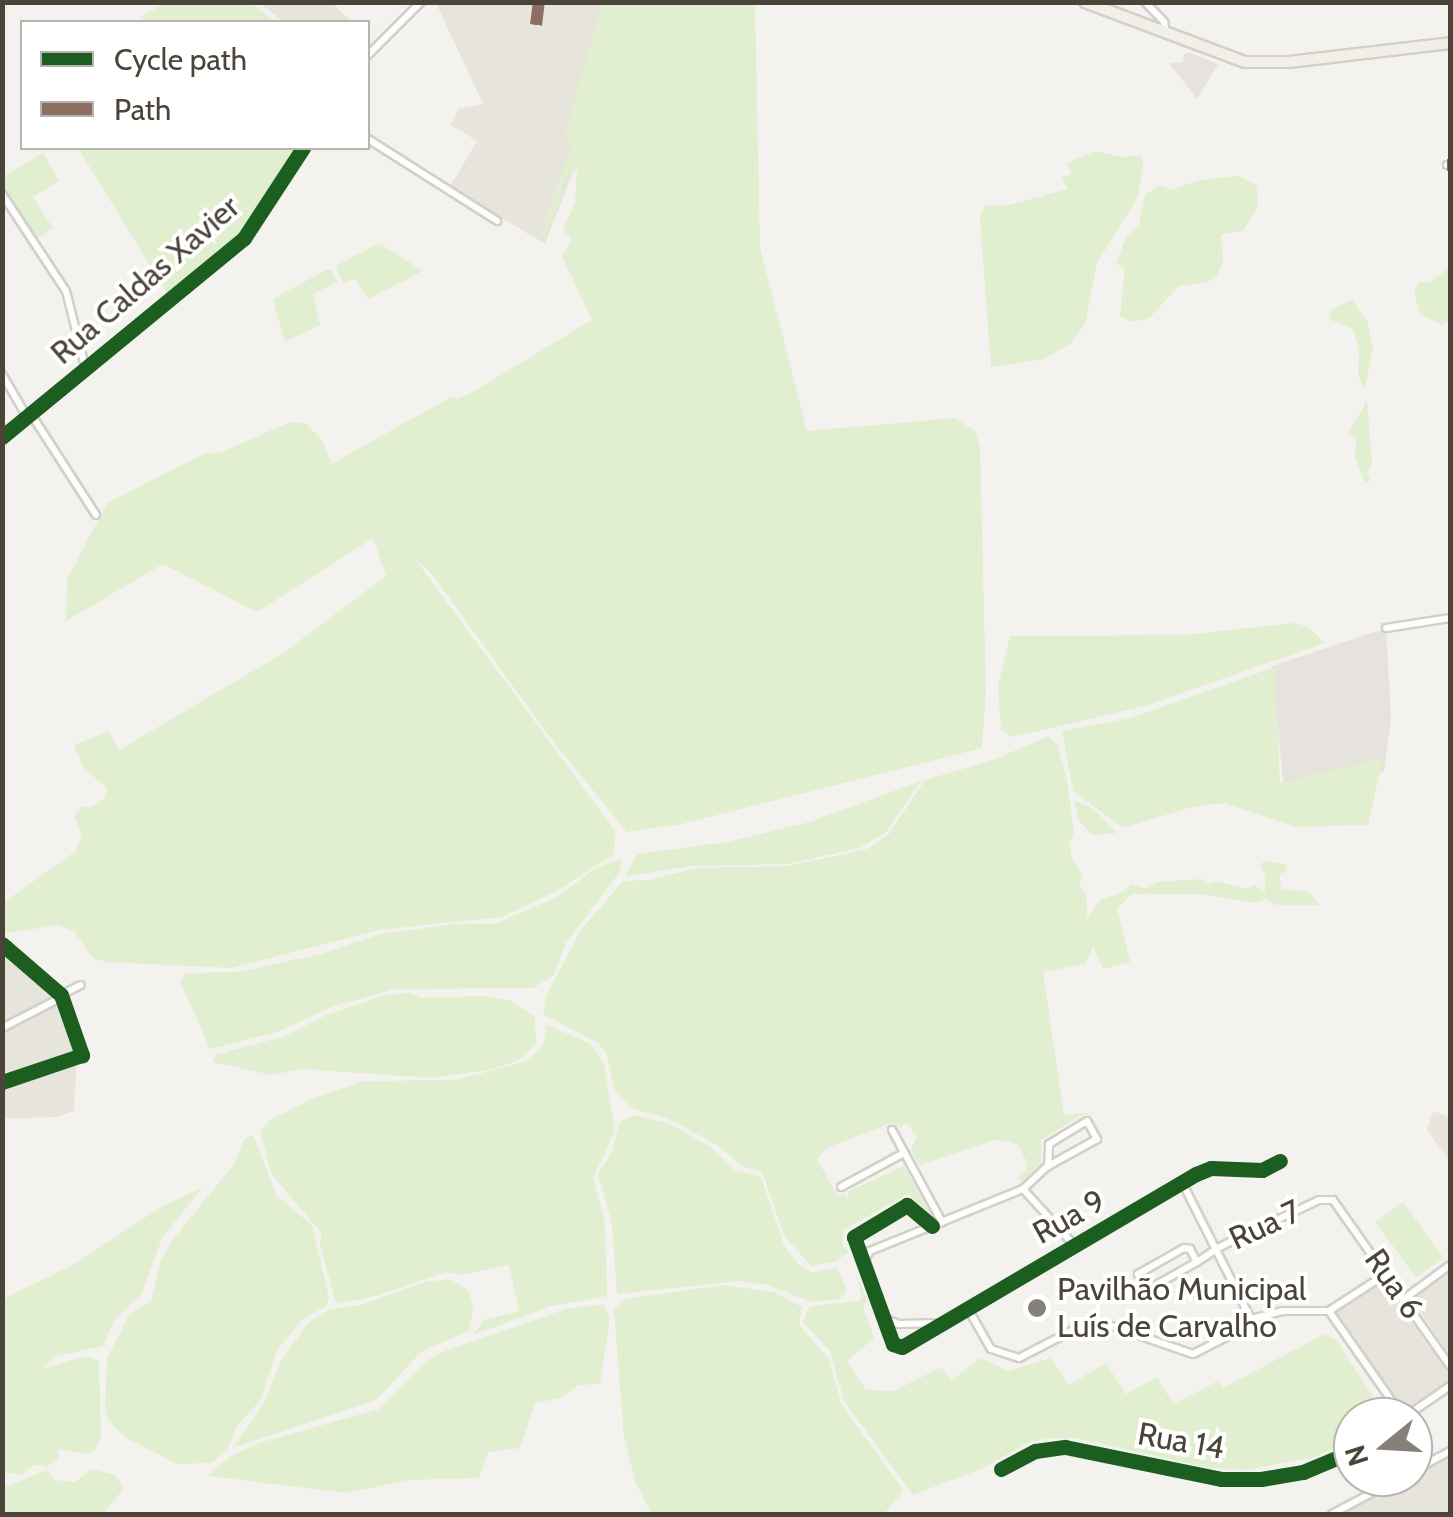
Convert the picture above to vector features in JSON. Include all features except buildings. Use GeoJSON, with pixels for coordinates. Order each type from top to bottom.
{"type":"FeatureCollection","features":[{"type":"Feature","properties":{"kind":"main road"},"geometry":{"type":"LineString","coordinates":[[1084,2],[1225,56],[1260,63],[1450,43]]}},
{"type":"Feature","properties":{"kind":"street"},"geometry":{"type":"LineString","coordinates":[[370,52],[421,2]]}},
{"type":"Feature","properties":{"kind":"street"},"geometry":{"type":"LineString","coordinates":[[1145,2],[1164,22],[1166,34]]}},
{"type":"Feature","properties":{"kind":"street"},"geometry":{"type":"LineString","coordinates":[[370,141],[497,221]]}},
{"type":"Feature","properties":{"kind":"street","name":"Rua Caldas Xavier"},"geometry":{"type":"LineString","coordinates":[[2,436],[244,238],[302,150]]}},
{"type":"Feature","properties":{"kind":"street"},"geometry":{"type":"LineString","coordinates":[[2,194],[66,292],[86,370]]}},
{"type":"Feature","properties":{"kind":"street"},"geometry":{"type":"LineString","coordinates":[[2,374],[96,516]]}},
{"type":"Feature","properties":{"kind":"street"},"geometry":{"type":"LineString","coordinates":[[1386,628],[1450,618]]}},
{"type":"Feature","properties":{"kind":"street"},"geometry":{"type":"LineString","coordinates":[[2,944],[62,996],[82,1055],[2,1082]]}},
{"type":"Feature","properties":{"kind":"street"},"geometry":{"type":"LineString","coordinates":[[2,1028],[82,985]]}},
{"type":"Feature","properties":{"kind":"street"},"geometry":{"type":"LineString","coordinates":[[861,1265],[870,1252],[1023,1189],[1048,1166],[1097,1139],[1087,1121],[1048,1144],[1048,1166]]}},
{"type":"Feature","properties":{"kind":"street"},"geometry":{"type":"LineString","coordinates":[[892,1130],[942,1222]]}},
{"type":"Feature","properties":{"kind":"street"},"geometry":{"type":"LineString","coordinates":[[841,1187],[904,1153]]}},
{"type":"Feature","properties":{"kind":"street","name":"Rua 9"},"geometry":{"type":"LineString","coordinates":[[882,1318],[893,1344],[902,1346],[1211,1168],[1262,1170],[1280,1161]]}},
{"type":"Feature","properties":{"kind":"street"},"geometry":{"type":"LineString","coordinates":[[967,1307],[991,1349],[1020,1358],[1080,1326],[1100,1322],[1193,1354],[1248,1326],[1251,1319],[1183,1184]]}},
{"type":"Feature","properties":{"kind":"street"},"geometry":{"type":"LineString","coordinates":[[1023,1189],[1074,1245]]}},
{"type":"Feature","properties":{"kind":"street","name":"Rua 7"},"geometry":{"type":"LineString","coordinates":[[1197,1262],[1184,1248],[1138,1274],[1146,1290],[1197,1262],[1216,1249],[1320,1200],[1337,1203]]}},
{"type":"Feature","properties":{"kind":"street","name":"Rua 6"},"geometry":{"type":"LineString","coordinates":[[1337,1203],[1450,1366]]}},
{"type":"Feature","properties":{"kind":"street"},"geometry":{"type":"LineString","coordinates":[[932,1226],[907,1205],[854,1236],[882,1318],[899,1324],[941,1322]]}},
{"type":"Feature","properties":{"kind":"street"},"geometry":{"type":"LineString","coordinates":[[1404,1299],[1450,1264]]}},
{"type":"Feature","properties":{"kind":"street"},"geometry":{"type":"LineString","coordinates":[[1251,1319],[1282,1310],[1329,1311],[1386,1274]]}},
{"type":"Feature","properties":{"kind":"street"},"geometry":{"type":"LineString","coordinates":[[1329,1311],[1390,1397]]}},
{"type":"Feature","properties":{"kind":"street","name":"Rua 14"},"geometry":{"type":"LineString","coordinates":[[1001,1469],[1034,1451],[1066,1446],[1222,1479],[1261,1480],[1303,1472],[1333,1459]]}},
{"type":"Feature","properties":{"kind":"street"},"geometry":{"type":"LineString","coordinates":[[1332,1514],[1364,1497]]}},
{"type":"Feature","properties":{"kind":"shaded area"},"geometry":{"type":"Polygon","coordinates":[[[260,3],[332,3],[350,20],[281,20],[260,3]]]}},
{"type":"Feature","properties":{"kind":"shaded area"},"geometry":{"type":"Polygon","coordinates":[[[436,3],[607,3],[572,174],[545,244],[450,187],[477,141],[451,125],[458,109],[483,104],[436,3]]]}},
{"type":"Feature","properties":{"kind":"shaded area"},"geometry":{"type":"Polygon","coordinates":[[[1188,52],[1218,64],[1197,99],[1169,63],[1184,62],[1183,55],[1188,52]]]}},
{"type":"Feature","properties":{"kind":"shaded area"},"geometry":{"type":"Polygon","coordinates":[[[1386,628],[1391,718],[1384,772],[1283,782],[1272,666],[1386,628]]]}},
{"type":"Feature","properties":{"kind":"shaded area"},"geometry":{"type":"Polygon","coordinates":[[[3,950],[30,968],[55,994],[77,1050],[74,1111],[57,1117],[3,1119],[3,950]]]}},
{"type":"Feature","properties":{"kind":"shaded area"},"geometry":{"type":"Polygon","coordinates":[[[1433,1111],[1450,1117],[1450,1161],[1427,1130],[1433,1111]]]}},
{"type":"Feature","properties":{"kind":"shaded area"},"geometry":{"type":"Polygon","coordinates":[[[1450,1269],[1450,1357],[1413,1300],[1450,1269]]]}},
{"type":"Feature","properties":{"kind":"shaded area"},"geometry":{"type":"Polygon","coordinates":[[[1381,1281],[1450,1375],[1450,1381],[1427,1397],[1392,1397],[1336,1316],[1337,1311],[1381,1281]]]}},
{"type":"Feature","properties":{"kind":"shaded area"},"geometry":{"type":"Polygon","coordinates":[[[1450,1457],[1450,1514],[1344,1514],[1375,1497],[1433,1497],[1433,1466],[1450,1457]]]}},
{"type":"Feature","properties":{"kind":"green space"},"geometry":{"type":"Polygon","coordinates":[[[250,2],[272,20],[141,17],[165,3],[250,2]]]}},
{"type":"Feature","properties":{"kind":"green space"},"geometry":{"type":"Polygon","coordinates":[[[602,3],[755,3],[760,247],[807,431],[955,418],[975,431],[980,447],[986,691],[982,748],[682,824],[627,832],[552,740],[432,574],[415,559],[616,832],[613,855],[555,892],[502,917],[379,930],[231,968],[105,962],[92,957],[74,931],[58,925],[3,934],[3,903],[76,851],[82,834],[74,817],[82,807],[92,807],[105,798],[107,788],[83,767],[74,745],[109,731],[119,750],[282,654],[386,576],[373,538],[257,612],[163,564],[66,621],[67,580],[107,503],[206,453],[220,453],[290,422],[305,423],[322,440],[331,464],[451,397],[458,399],[471,393],[592,320],[562,256],[572,239],[563,230],[575,203],[577,170],[567,176],[553,219],[544,238],[540,237],[573,140],[564,137],[602,3]]]}},
{"type":"Feature","properties":{"kind":"green space"},"geometry":{"type":"Polygon","coordinates":[[[79,150],[297,150],[248,226],[169,296],[79,150]]]}},
{"type":"Feature","properties":{"kind":"green space"},"geometry":{"type":"Polygon","coordinates":[[[1095,151],[1123,157],[1141,155],[1143,166],[1138,197],[1097,263],[1085,324],[1071,343],[1044,359],[991,367],[980,219],[984,206],[1009,205],[1068,189],[1062,177],[1072,174],[1067,163],[1095,151]]]}},
{"type":"Feature","properties":{"kind":"green space"},"geometry":{"type":"Polygon","coordinates":[[[43,153],[59,181],[33,197],[53,228],[38,238],[3,189],[3,177],[43,153]]]}},
{"type":"Feature","properties":{"kind":"green space"},"geometry":{"type":"Polygon","coordinates":[[[1239,176],[1257,186],[1258,207],[1243,231],[1221,234],[1223,262],[1216,277],[1179,286],[1149,318],[1132,322],[1120,316],[1125,270],[1116,263],[1126,237],[1139,224],[1145,195],[1160,185],[1171,190],[1199,180],[1239,176]]]}},
{"type":"Feature","properties":{"kind":"green space"},"geometry":{"type":"Polygon","coordinates":[[[379,243],[423,271],[368,299],[355,279],[343,283],[336,266],[379,243]]]}},
{"type":"Feature","properties":{"kind":"green space"},"geometry":{"type":"Polygon","coordinates":[[[1450,268],[1450,319],[1442,325],[1420,314],[1414,291],[1419,281],[1428,283],[1450,268]]]}},
{"type":"Feature","properties":{"kind":"green space"},"geometry":{"type":"Polygon","coordinates":[[[331,270],[337,282],[313,294],[320,325],[285,342],[273,299],[331,270]]]}},
{"type":"Feature","properties":{"kind":"green space"},"geometry":{"type":"Polygon","coordinates":[[[1352,300],[1367,321],[1373,347],[1365,390],[1358,375],[1359,350],[1353,329],[1329,319],[1331,310],[1352,300]]]}},
{"type":"Feature","properties":{"kind":"green space"},"geometry":{"type":"Polygon","coordinates":[[[1367,400],[1372,465],[1367,472],[1370,481],[1365,483],[1355,457],[1356,438],[1348,434],[1367,400]]]}},
{"type":"Feature","properties":{"kind":"green space"},"geometry":{"type":"Polygon","coordinates":[[[1295,623],[1308,627],[1325,643],[1145,706],[1013,737],[1001,730],[998,686],[1010,636],[1186,635],[1295,623]]]}},
{"type":"Feature","properties":{"kind":"green space"},"geometry":{"type":"Polygon","coordinates":[[[1275,667],[1280,783],[1383,758],[1368,825],[1295,827],[1224,803],[1192,807],[1123,828],[1073,791],[1062,731],[1131,718],[1275,667]]]}},
{"type":"Feature","properties":{"kind":"green space"},"geometry":{"type":"Polygon","coordinates":[[[1048,736],[1057,744],[1067,780],[1074,832],[1069,843],[1072,860],[1083,875],[1079,886],[1086,894],[1087,918],[1101,899],[1121,893],[1131,884],[1146,889],[1157,882],[1202,879],[1208,884],[1216,881],[1246,889],[1254,885],[1265,892],[1265,875],[1260,866],[1265,860],[1287,865],[1286,872],[1279,874],[1282,893],[1284,889],[1309,892],[1320,905],[1277,905],[1265,899],[1256,903],[1199,894],[1131,894],[1117,909],[1130,962],[1103,969],[1093,946],[1085,964],[1043,972],[1064,1115],[1097,1112],[1080,1116],[1041,1140],[1041,1163],[1022,1181],[1016,1178],[1027,1170],[1026,1160],[1018,1145],[1010,1142],[995,1140],[919,1165],[911,1150],[917,1136],[906,1123],[901,1128],[891,1123],[827,1148],[817,1159],[838,1197],[845,1193],[848,1198],[849,1191],[904,1166],[932,1217],[908,1194],[843,1230],[843,1247],[849,1251],[837,1261],[811,1266],[785,1237],[762,1172],[742,1166],[720,1147],[669,1119],[631,1108],[615,1092],[606,1052],[598,1043],[543,1014],[546,996],[581,930],[623,881],[649,880],[696,868],[788,866],[867,849],[889,834],[925,780],[996,759],[1048,736]]]}},
{"type":"Feature","properties":{"kind":"green space"},"geometry":{"type":"Polygon","coordinates":[[[921,781],[886,832],[860,848],[787,864],[691,866],[625,877],[637,854],[727,842],[810,822],[921,781]]]}},
{"type":"Feature","properties":{"kind":"green space"},"geometry":{"type":"Polygon","coordinates":[[[1074,800],[1094,809],[1117,833],[1092,835],[1078,819],[1074,800]]]}},
{"type":"Feature","properties":{"kind":"green space"},"geometry":{"type":"Polygon","coordinates":[[[623,858],[619,873],[566,943],[553,976],[533,988],[395,989],[331,1007],[280,1031],[210,1049],[180,981],[186,973],[238,972],[317,955],[380,934],[455,924],[495,924],[555,898],[596,868],[623,858]]]}},
{"type":"Feature","properties":{"kind":"green space"},"geometry":{"type":"Polygon","coordinates":[[[410,993],[422,998],[485,996],[511,1001],[535,1017],[536,1045],[519,1060],[493,1069],[433,1078],[303,1069],[271,1075],[213,1062],[215,1055],[285,1036],[326,1015],[386,995],[410,993]]]}},
{"type":"Feature","properties":{"kind":"green space"},"geometry":{"type":"Polygon","coordinates":[[[547,1025],[591,1044],[604,1065],[615,1131],[593,1179],[605,1222],[607,1296],[551,1306],[473,1335],[484,1320],[519,1311],[509,1265],[462,1275],[446,1272],[376,1296],[336,1304],[320,1244],[322,1233],[272,1175],[260,1132],[270,1120],[312,1099],[364,1081],[456,1080],[527,1061],[543,1046],[547,1025]]]}},
{"type":"Feature","properties":{"kind":"green space"},"geometry":{"type":"Polygon","coordinates":[[[634,1115],[670,1124],[712,1148],[735,1170],[761,1177],[784,1245],[798,1264],[811,1272],[837,1268],[847,1291],[839,1300],[809,1301],[768,1285],[739,1281],[617,1294],[612,1224],[598,1174],[612,1152],[620,1122],[634,1115]]]}},
{"type":"Feature","properties":{"kind":"green space"},"geometry":{"type":"Polygon","coordinates":[[[253,1135],[277,1196],[312,1225],[329,1298],[326,1306],[302,1320],[277,1350],[260,1401],[237,1426],[228,1448],[212,1463],[177,1464],[125,1437],[109,1421],[105,1411],[107,1358],[129,1315],[151,1301],[161,1260],[171,1242],[234,1164],[244,1139],[253,1135]]]}},
{"type":"Feature","properties":{"kind":"green space"},"geometry":{"type":"Polygon","coordinates":[[[203,1187],[162,1238],[141,1295],[114,1320],[103,1346],[57,1356],[42,1369],[87,1356],[99,1361],[101,1435],[96,1449],[87,1454],[59,1449],[58,1458],[47,1467],[34,1465],[21,1475],[3,1472],[3,1299],[73,1265],[161,1207],[203,1187]]]}},
{"type":"Feature","properties":{"kind":"green space"},"geometry":{"type":"Polygon","coordinates":[[[1403,1202],[1444,1258],[1416,1278],[1375,1222],[1403,1202]]]}},
{"type":"Feature","properties":{"kind":"green space"},"geometry":{"type":"Polygon","coordinates":[[[854,1269],[867,1301],[863,1307],[874,1338],[847,1361],[866,1390],[894,1391],[942,1367],[951,1381],[980,1358],[1009,1371],[1051,1358],[1069,1385],[1106,1363],[1126,1394],[1157,1377],[1173,1404],[1218,1381],[1223,1388],[1325,1334],[1337,1341],[1373,1397],[1333,1397],[1333,1448],[1315,1457],[1245,1470],[1210,1468],[1075,1438],[1050,1438],[1030,1442],[981,1469],[913,1495],[844,1401],[830,1351],[803,1322],[810,1306],[859,1301],[862,1296],[854,1269]]]}},
{"type":"Feature","properties":{"kind":"green space"},"geometry":{"type":"Polygon","coordinates":[[[452,1280],[468,1290],[473,1308],[469,1331],[422,1351],[376,1400],[232,1448],[263,1405],[281,1361],[308,1323],[330,1309],[361,1305],[427,1281],[452,1280]]]}},
{"type":"Feature","properties":{"kind":"green space"},"geometry":{"type":"Polygon","coordinates":[[[723,1285],[773,1292],[802,1307],[799,1325],[829,1359],[841,1404],[901,1487],[902,1492],[884,1514],[651,1514],[635,1481],[624,1438],[614,1310],[625,1299],[723,1285]]]}},
{"type":"Feature","properties":{"kind":"green space"},"geometry":{"type":"Polygon","coordinates":[[[603,1304],[610,1318],[600,1384],[579,1385],[561,1398],[535,1403],[520,1448],[488,1452],[479,1478],[408,1480],[347,1493],[208,1476],[231,1456],[259,1443],[379,1409],[426,1361],[445,1351],[566,1309],[603,1304]]]}},
{"type":"Feature","properties":{"kind":"green space"},"geometry":{"type":"Polygon","coordinates":[[[92,1469],[115,1475],[124,1488],[103,1514],[3,1514],[3,1488],[47,1470],[54,1480],[75,1482],[92,1469]]]}},
{"type":"Feature","properties":{"kind":"marked path"},"geometry":{"type":"LineString","coordinates":[[536,25],[539,2]]}},
{"type":"Feature","properties":{"kind":"cycle path"},"geometry":{"type":"LineString","coordinates":[[2,437],[244,238],[302,150]]}},
{"type":"Feature","properties":{"kind":"cycle path"},"geometry":{"type":"LineString","coordinates":[[2,944],[61,995],[82,1055],[2,1082]]}},
{"type":"Feature","properties":{"kind":"cycle path"},"geometry":{"type":"LineString","coordinates":[[932,1226],[907,1205],[854,1237],[893,1344],[902,1347],[1196,1174],[1211,1168],[1262,1170],[1280,1161]]}},
{"type":"Feature","properties":{"kind":"cycle path"},"geometry":{"type":"LineString","coordinates":[[1001,1469],[1035,1451],[1065,1447],[1221,1479],[1261,1479],[1303,1472],[1333,1459]]}},
{"type":"Feature","properties":{"kind":"place","name":"Pavilhão Municipal Luís de Carvalho"},"geometry":{"type":"Point","coordinates":[1037,1308]}}]}
